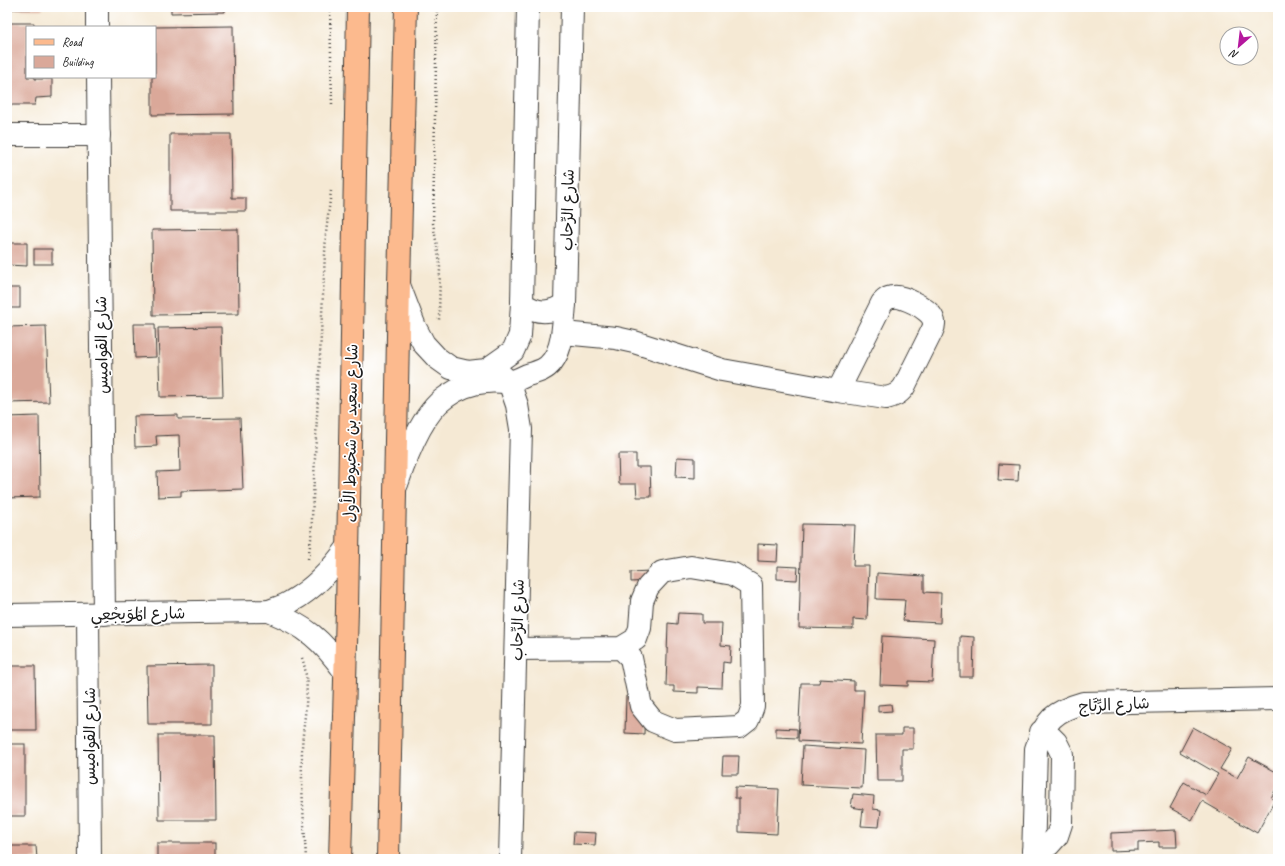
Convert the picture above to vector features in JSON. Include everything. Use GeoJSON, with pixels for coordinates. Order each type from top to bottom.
{"type":"FeatureCollection","features":[{"type":"Feature","properties":{"kind":"main road","name":"شارع سعيد بن شخبوط الأول"},"geometry":{"type":"LineString","coordinates":[[340,859],[348,546],[358,7]]}},
{"type":"Feature","properties":{"kind":"main road"},"geometry":{"type":"LineString","coordinates":[[388,859],[406,7]]}},
{"type":"Feature","properties":{"kind":"street"},"geometry":{"type":"LineString","coordinates":[[97,7],[97,26]]}},
{"type":"Feature","properties":{"kind":"street"},"geometry":{"type":"LineString","coordinates":[[399,284],[415,327],[424,344],[437,358],[451,368],[468,372],[486,370],[513,351],[518,343],[522,304],[528,7]]}},
{"type":"Feature","properties":{"kind":"street","name":"شارع الرِّحاب"},"geometry":{"type":"LineString","coordinates":[[395,489],[404,462],[416,435],[432,410],[444,397],[458,390],[486,381],[509,382],[543,370],[552,362],[558,352],[563,333],[565,304],[572,7]]}},
{"type":"Feature","properties":{"kind":"street","name":"شارع القواميس"},"geometry":{"type":"LineString","coordinates":[[90,859],[96,614],[98,78]]}},
{"type":"Feature","properties":{"kind":"street"},"geometry":{"type":"LineString","coordinates":[[7,135],[99,135]]}},
{"type":"Feature","properties":{"kind":"street"},"geometry":{"type":"LineString","coordinates":[[563,333],[616,338],[634,342],[722,370],[838,391],[886,398],[893,397],[904,387],[932,331],[934,319],[931,313],[926,309],[900,297],[892,297],[885,300],[882,303],[838,391]]}},
{"type":"Feature","properties":{"kind":"street"},"geometry":{"type":"LineString","coordinates":[[522,304],[536,311],[544,312],[551,311],[565,304]]}},
{"type":"Feature","properties":{"kind":"street","name":"شارع الرِّحاب"},"geometry":{"type":"LineString","coordinates":[[491,366],[509,382],[517,405],[521,429],[510,859]]}},
{"type":"Feature","properties":{"kind":"street","name":"شارع المُوَيجْعِي"},"geometry":{"type":"LineString","coordinates":[[7,615],[269,611],[291,602],[308,590],[332,568],[348,546]]}},
{"type":"Feature","properties":{"kind":"street"},"geometry":{"type":"LineString","coordinates":[[516,649],[621,648],[636,639],[640,628],[642,601],[648,587],[662,572],[691,567],[733,574],[751,585],[753,706],[748,720],[739,727],[675,730],[652,721],[641,706],[631,658],[621,648]]}},
{"type":"Feature","properties":{"kind":"street","name":"شارع المُوَيجْعِي"},"geometry":{"type":"LineString","coordinates":[[269,611],[291,620],[307,630],[322,643],[345,672]]}},
{"type":"Feature","properties":{"kind":"street","name":"شارع الرِّتَاج"},"geometry":{"type":"LineString","coordinates":[[1033,855],[1036,749],[1041,732],[1051,718],[1066,708],[1083,703],[1278,699]]}},
{"type":"Feature","properties":{"kind":"path"},"geometry":{"type":"LineString","coordinates":[[330,7],[333,107]]}},
{"type":"Feature","properties":{"kind":"path"},"geometry":{"type":"LineString","coordinates":[[437,7],[433,223],[440,264],[438,323]]}},
{"type":"Feature","properties":{"kind":"path"},"geometry":{"type":"LineString","coordinates":[[306,563],[310,549],[326,232],[331,189]]}},
{"type":"Feature","properties":{"kind":"path"},"geometry":{"type":"LineString","coordinates":[[302,655],[306,668],[307,681],[302,749],[306,859]]}},
{"type":"Feature","properties":{"kind":"building"},"geometry":{"type":"Polygon","coordinates":[[[7,7],[43,7],[43,9],[7,9],[7,7]]]}},
{"type":"Feature","properties":{"kind":"building"},"geometry":{"type":"Polygon","coordinates":[[[171,7],[225,7],[225,12],[171,13],[171,7]]]}},
{"type":"Feature","properties":{"kind":"building"},"geometry":{"type":"Polygon","coordinates":[[[7,23],[34,23],[34,26],[26,26],[26,78],[52,79],[52,97],[36,98],[35,105],[7,105],[7,23]]]}},
{"type":"Feature","properties":{"kind":"building"},"geometry":{"type":"Polygon","coordinates":[[[233,26],[234,114],[152,115],[152,78],[156,78],[156,27],[233,26]]]}},
{"type":"Feature","properties":{"kind":"building"},"geometry":{"type":"Polygon","coordinates":[[[170,134],[231,134],[232,198],[246,198],[246,211],[170,211],[170,134]]]}},
{"type":"Feature","properties":{"kind":"building"},"geometry":{"type":"Polygon","coordinates":[[[238,229],[239,314],[153,315],[152,230],[238,229]]]}},
{"type":"Feature","properties":{"kind":"building"},"geometry":{"type":"Polygon","coordinates":[[[7,243],[27,243],[27,266],[7,265],[7,243]]]}},
{"type":"Feature","properties":{"kind":"building"},"geometry":{"type":"Polygon","coordinates":[[[34,249],[52,249],[52,264],[34,264],[34,249]]]}},
{"type":"Feature","properties":{"kind":"building"},"geometry":{"type":"Polygon","coordinates":[[[7,288],[20,288],[20,308],[7,308],[7,288]]]}},
{"type":"Feature","properties":{"kind":"building"},"geometry":{"type":"Polygon","coordinates":[[[134,324],[155,324],[156,357],[135,358],[134,324]]]}},
{"type":"Feature","properties":{"kind":"building"},"geometry":{"type":"Polygon","coordinates":[[[46,326],[49,402],[7,403],[7,327],[46,326]]]}},
{"type":"Feature","properties":{"kind":"building"},"geometry":{"type":"Polygon","coordinates":[[[221,327],[223,396],[160,397],[158,328],[221,327]]]}},
{"type":"Feature","properties":{"kind":"building"},"geometry":{"type":"Polygon","coordinates":[[[178,415],[178,419],[240,418],[243,489],[181,491],[181,496],[158,497],[157,472],[180,471],[179,435],[156,436],[157,446],[135,447],[134,416],[178,415]]]}},
{"type":"Feature","properties":{"kind":"building"},"geometry":{"type":"Polygon","coordinates":[[[39,416],[40,497],[7,498],[7,417],[39,416]]]}},
{"type":"Feature","properties":{"kind":"building"},"geometry":{"type":"Polygon","coordinates":[[[618,454],[636,454],[636,467],[650,467],[651,497],[637,497],[636,484],[619,484],[618,454]]]}},
{"type":"Feature","properties":{"kind":"building"},"geometry":{"type":"Polygon","coordinates":[[[677,457],[695,458],[695,478],[676,477],[677,457]]]}},
{"type":"Feature","properties":{"kind":"building"},"geometry":{"type":"Polygon","coordinates":[[[999,464],[1019,465],[1018,481],[998,480],[999,464]]]}},
{"type":"Feature","properties":{"kind":"building"},"geometry":{"type":"Polygon","coordinates":[[[802,524],[855,525],[853,566],[869,566],[867,620],[853,619],[853,629],[799,628],[802,524]]]}},
{"type":"Feature","properties":{"kind":"building"},"geometry":{"type":"Polygon","coordinates":[[[758,544],[778,545],[777,562],[758,561],[758,544]]]}},
{"type":"Feature","properties":{"kind":"building"},"geometry":{"type":"Polygon","coordinates":[[[777,566],[798,567],[797,580],[777,579],[777,566]]]}},
{"type":"Feature","properties":{"kind":"building"},"geometry":{"type":"Polygon","coordinates":[[[649,571],[649,581],[631,582],[631,572],[649,571]]]}},
{"type":"Feature","properties":{"kind":"building"},"geometry":{"type":"Polygon","coordinates":[[[877,573],[924,576],[924,592],[941,593],[940,623],[903,621],[905,600],[876,599],[877,573]]]}},
{"type":"Feature","properties":{"kind":"building"},"geometry":{"type":"Polygon","coordinates":[[[678,613],[702,614],[702,623],[722,623],[721,645],[731,646],[730,663],[723,662],[722,688],[698,687],[698,693],[674,692],[674,686],[666,686],[668,623],[677,624],[678,613]]]}},
{"type":"Feature","properties":{"kind":"building"},"geometry":{"type":"Polygon","coordinates":[[[882,636],[934,639],[932,682],[908,681],[908,686],[880,685],[882,636]]]}},
{"type":"Feature","properties":{"kind":"building"},"geometry":{"type":"Polygon","coordinates":[[[960,636],[974,637],[973,677],[960,677],[960,636]]]}},
{"type":"Feature","properties":{"kind":"building"},"geometry":{"type":"Polygon","coordinates":[[[212,665],[212,724],[148,724],[147,666],[212,665]]]}},
{"type":"Feature","properties":{"kind":"building"},"geometry":{"type":"Polygon","coordinates":[[[7,666],[35,666],[36,730],[7,730],[7,666]]]}},
{"type":"Feature","properties":{"kind":"building"},"geometry":{"type":"Polygon","coordinates":[[[820,679],[854,681],[854,690],[864,690],[861,744],[798,741],[801,683],[819,683],[820,679]]]}},
{"type":"Feature","properties":{"kind":"building"},"geometry":{"type":"Polygon","coordinates":[[[626,696],[645,697],[644,734],[625,733],[626,696]]]}},
{"type":"Feature","properties":{"kind":"building"},"geometry":{"type":"Polygon","coordinates":[[[891,704],[892,711],[878,712],[878,705],[891,704]]]}},
{"type":"Feature","properties":{"kind":"building"},"geometry":{"type":"Polygon","coordinates":[[[1193,727],[1232,749],[1220,769],[1237,778],[1249,757],[1278,773],[1278,785],[1271,798],[1275,800],[1257,833],[1202,801],[1192,820],[1170,808],[1184,782],[1206,795],[1218,774],[1180,752],[1193,727]]]}},
{"type":"Feature","properties":{"kind":"building"},"geometry":{"type":"Polygon","coordinates":[[[776,728],[797,729],[797,738],[776,737],[776,728]]]}},
{"type":"Feature","properties":{"kind":"building"},"geometry":{"type":"Polygon","coordinates":[[[902,728],[913,728],[913,749],[902,749],[902,781],[877,781],[876,735],[902,735],[902,728]]]}},
{"type":"Feature","properties":{"kind":"building"},"geometry":{"type":"Polygon","coordinates":[[[158,735],[215,735],[216,820],[159,820],[158,735]]]}},
{"type":"Feature","properties":{"kind":"building"},"geometry":{"type":"Polygon","coordinates":[[[7,744],[25,744],[25,816],[7,816],[7,744]]]}},
{"type":"Feature","properties":{"kind":"building"},"geometry":{"type":"Polygon","coordinates":[[[803,746],[864,750],[862,788],[801,785],[803,746]]]}},
{"type":"Feature","properties":{"kind":"building"},"geometry":{"type":"Polygon","coordinates":[[[723,756],[739,756],[738,774],[722,774],[723,756]]]}},
{"type":"Feature","properties":{"kind":"building"},"geometry":{"type":"Polygon","coordinates":[[[735,787],[779,789],[777,834],[739,832],[739,798],[735,798],[735,787]]]}},
{"type":"Feature","properties":{"kind":"building"},"geometry":{"type":"Polygon","coordinates":[[[853,794],[874,796],[873,809],[881,810],[879,827],[861,826],[863,809],[851,807],[853,794]]]}},
{"type":"Feature","properties":{"kind":"building"},"geometry":{"type":"Polygon","coordinates":[[[1176,830],[1177,847],[1159,847],[1159,842],[1138,843],[1138,850],[1111,851],[1111,833],[1176,830]]]}},
{"type":"Feature","properties":{"kind":"building"},"geometry":{"type":"Polygon","coordinates":[[[574,832],[596,833],[595,845],[573,844],[574,832]]]}},
{"type":"Feature","properties":{"kind":"building"},"geometry":{"type":"Polygon","coordinates":[[[157,843],[215,843],[215,859],[157,859],[157,843]]]}},
{"type":"Feature","properties":{"kind":"building"},"geometry":{"type":"Polygon","coordinates":[[[7,846],[36,846],[37,859],[7,859],[7,846]]]}}]}
